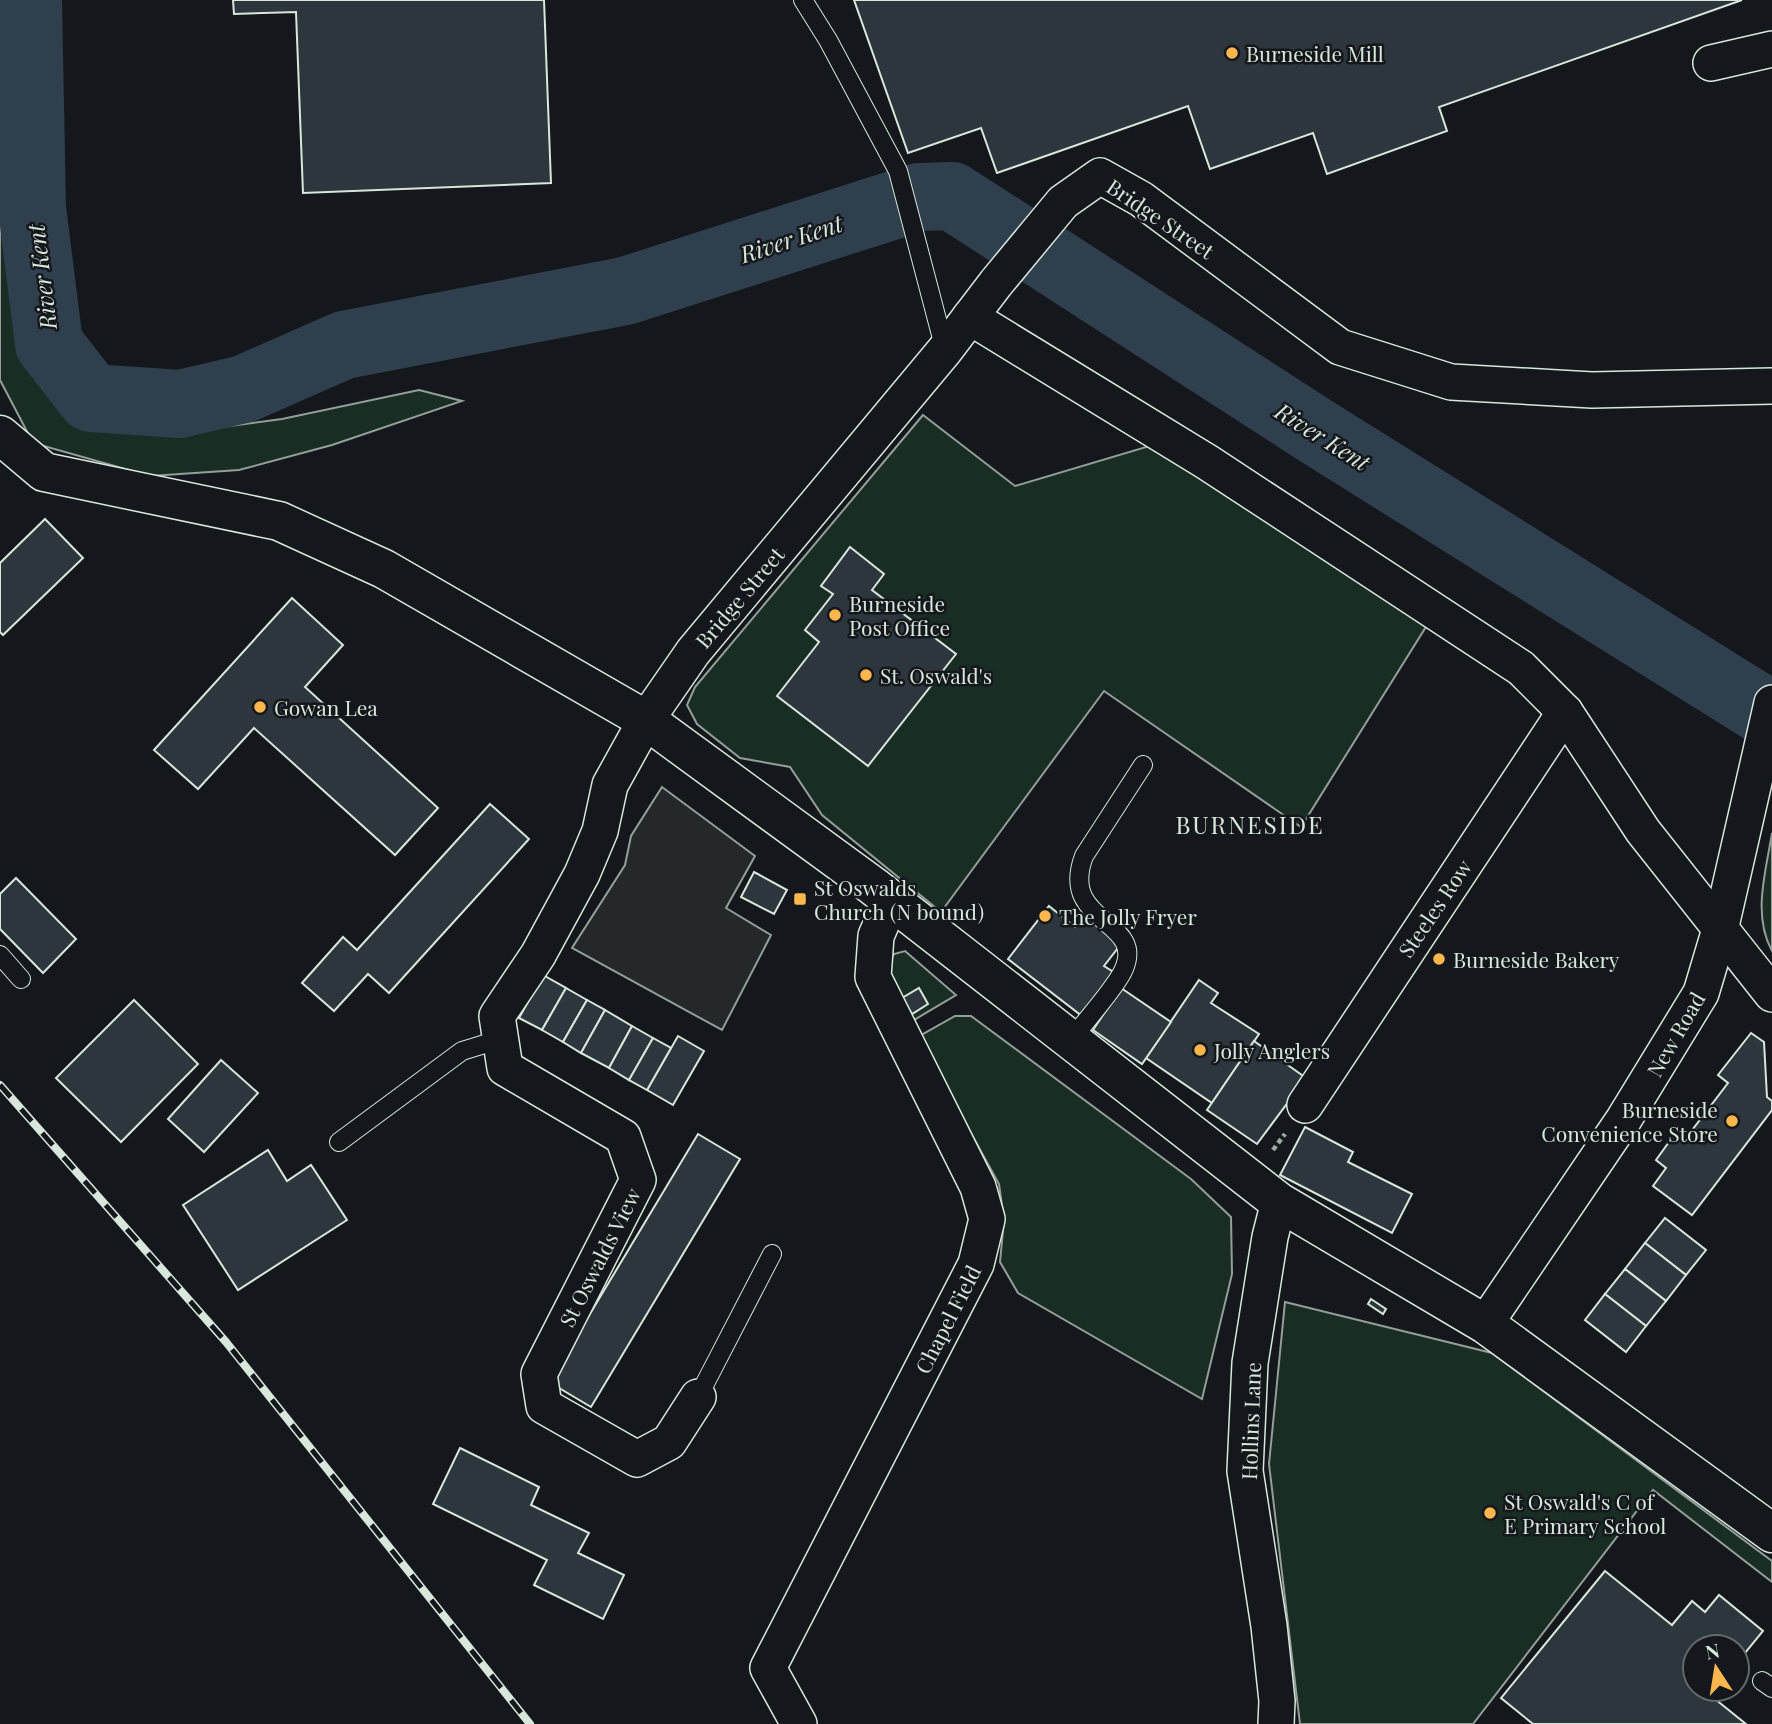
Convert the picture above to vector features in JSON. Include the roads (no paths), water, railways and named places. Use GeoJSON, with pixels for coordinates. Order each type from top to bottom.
{"type":"FeatureCollection","features":[{"type":"Feature","properties":{"kind":"street"},"geometry":{"type":"LineString","coordinates":[[1711,63],[1772,49]]}},
{"type":"Feature","properties":{"kind":"street","name":"Bridge Street"},"geometry":{"type":"LineString","coordinates":[[646,720],[693,652],[945,350],[996,282],[1063,202],[1100,176],[1141,199],[1340,347],[1451,382],[1592,390],[1772,386]]}},
{"type":"Feature","properties":{"kind":"street"},"geometry":{"type":"LineString","coordinates":[[970,317],[1208,462],[1521,668],[1564,712],[1643,831],[1721,926],[1772,994]]}},
{"type":"Feature","properties":{"kind":"street"},"geometry":{"type":"LineString","coordinates":[[0,435],[44,472],[279,521],[384,569],[646,720],[891,901],[1265,1191],[1485,1324],[1772,1533]]}},
{"type":"Feature","properties":{"kind":"street","name":"New Road"},"geometry":{"type":"LineString","coordinates":[[1485,1324],[1624,1119],[1701,993],[1721,926],[1772,703]]}},
{"type":"Feature","properties":{"kind":"street","name":"Steeles Row"},"geometry":{"type":"LineString","coordinates":[[1305,1105],[1564,712]]}},
{"type":"Feature","properties":{"kind":"street","name":"St Oswalds View"},"geometry":{"type":"LineString","coordinates":[[646,720],[610,785],[600,831],[582,874],[538,955],[497,1016],[505,1068],[623,1137],[638,1180],[538,1374],[544,1406],[637,1458],[669,1442],[698,1397]]}},
{"type":"Feature","properties":{"kind":"street","name":"Chapel Field"},"geometry":{"type":"LineString","coordinates":[[799,1724],[768,1668],[976,1264],[987,1219],[978,1187],[873,977],[876,936],[891,901]]}},
{"type":"Feature","properties":{"kind":"street","name":"Hollins Lane"},"geometry":{"type":"LineString","coordinates":[[1265,1191],[1270,1237],[1250,1363],[1245,1471],[1269,1626],[1277,1701],[1276,1724]]}},
{"type":"Feature","properties":{"kind":"lane"},"geometry":{"type":"LineString","coordinates":[[803,0],[828,40],[898,171],[945,350]]}},
{"type":"Feature","properties":{"kind":"lane"},"geometry":{"type":"LineString","coordinates":[[1071,1040],[1122,972],[1126,955],[1126,942],[1122,935],[1087,907],[1082,896],[1080,868],[1084,856],[1143,765]]}},
{"type":"Feature","properties":{"kind":"lane"},"geometry":{"type":"LineString","coordinates":[[0,955],[21,979]]}},
{"type":"Feature","properties":{"kind":"lane"},"geometry":{"type":"LineString","coordinates":[[339,1142],[462,1051],[501,1039]]}},
{"type":"Feature","properties":{"kind":"lane"},"geometry":{"type":"LineString","coordinates":[[698,1397],[772,1254]]}},
{"type":"Feature","properties":{"kind":"waterway","name":"River Kent"},"geometry":{"type":"LineString","coordinates":[[28,0],[32,208],[49,344],[91,398],[180,404],[244,389],[344,345],[625,291],[919,197],[952,196],[1319,433],[1772,716]]}},
{"type":"Feature","properties":{"kind":"railway"},"geometry":{"type":"LineString","coordinates":[[0,1085],[226,1342],[530,1724]]}},
{"type":"Feature","properties":{"kind":"place","name":"Burneside Mill"},"geometry":{"type":"Point","coordinates":[1232,53]}},
{"type":"Feature","properties":{"kind":"place","name":"Burneside Post Office"},"geometry":{"type":"Point","coordinates":[835,615]}},
{"type":"Feature","properties":{"kind":"place","name":"St. Oswald's"},"geometry":{"type":"Point","coordinates":[866,675]}},
{"type":"Feature","properties":{"kind":"place","name":"Gowan Lea"},"geometry":{"type":"Point","coordinates":[260,707]}},
{"type":"Feature","properties":{"kind":"place","name":"St Oswalds Church (N bound)"},"geometry":{"type":"Point","coordinates":[800,899]}},
{"type":"Feature","properties":{"kind":"place","name":"The Jolly Fryer"},"geometry":{"type":"Point","coordinates":[1045,916]}},
{"type":"Feature","properties":{"kind":"place","name":"Burneside Bakery"},"geometry":{"type":"Point","coordinates":[1439,959]}},
{"type":"Feature","properties":{"kind":"place","name":"Jolly Anglers"},"geometry":{"type":"Point","coordinates":[1200,1050]}},
{"type":"Feature","properties":{"kind":"place","name":"Burneside Convenience Store"},"geometry":{"type":"Point","coordinates":[1732,1121]}},
{"type":"Feature","properties":{"kind":"place","name":"St Oswald's C of E Primary School"},"geometry":{"type":"Point","coordinates":[1490,1513]}},
{"type":"Feature","properties":{"kind":"district","name":"BURNESIDE"},"geometry":{"type":"Point","coordinates":[1250,824]}}]}
